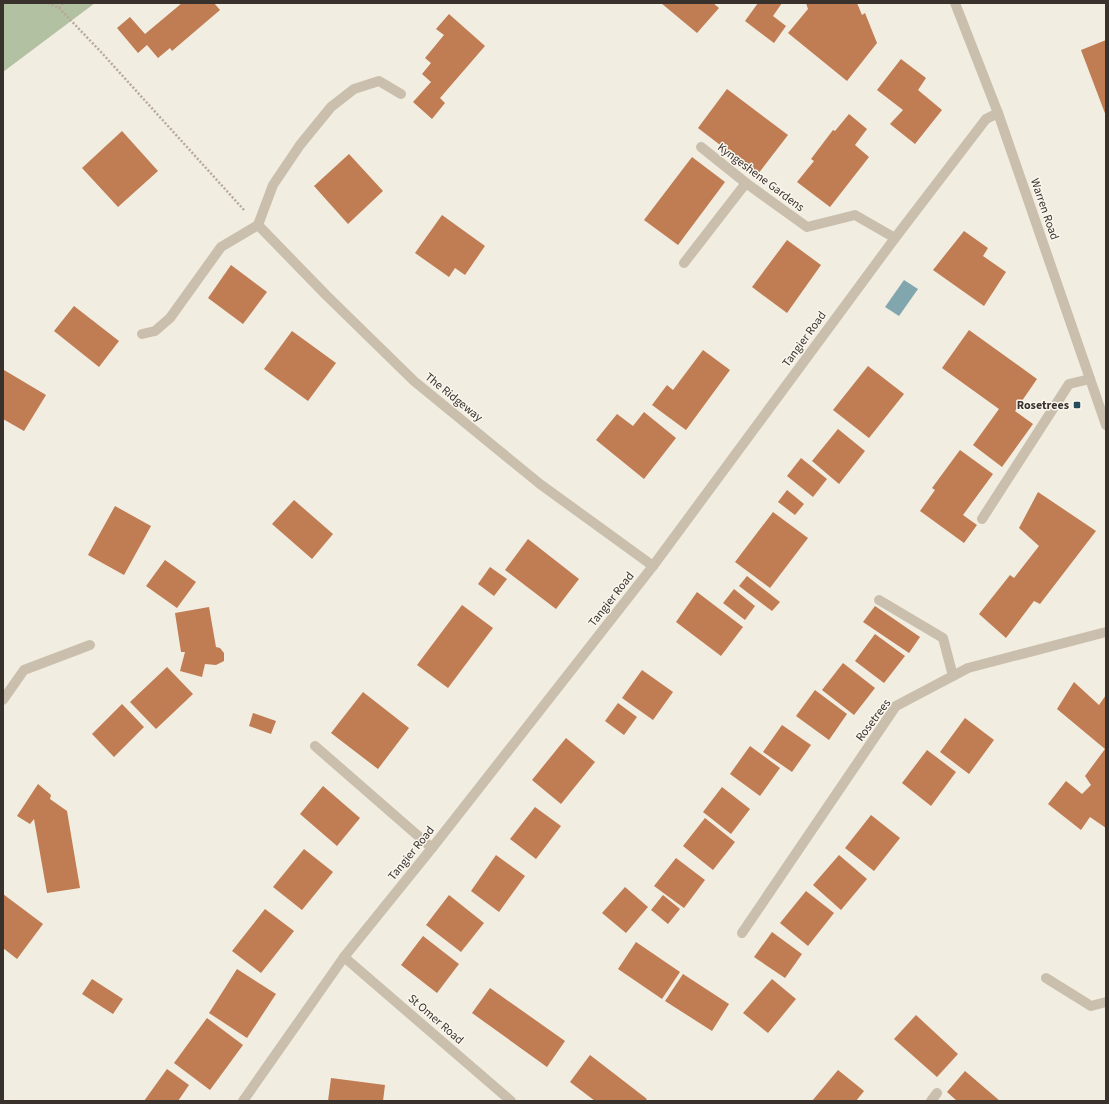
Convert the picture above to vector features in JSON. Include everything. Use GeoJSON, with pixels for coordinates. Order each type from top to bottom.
{"type":"FeatureCollection","features":[{"type":"Feature","properties":{"kind":"street","name":"Warren Road"},"geometry":{"type":"LineString","coordinates":[[955,3],[998,113],[1106,425]]}},
{"type":"Feature","properties":{"kind":"street"},"geometry":{"type":"LineString","coordinates":[[142,334],[155,330],[170,318],[221,247],[258,225],[273,185],[300,145],[331,107],[354,89],[379,81],[401,94]]}},
{"type":"Feature","properties":{"kind":"street","name":"Tangier Road"},"geometry":{"type":"LineString","coordinates":[[243,1101],[344,957],[432,848],[653,566],[895,238],[986,119],[998,113]]}},
{"type":"Feature","properties":{"kind":"street","name":"Kyngeshene Gardens"},"geometry":{"type":"LineString","coordinates":[[701,147],[746,183],[807,227],[855,215],[895,238]]}},
{"type":"Feature","properties":{"kind":"street"},"geometry":{"type":"LineString","coordinates":[[684,263],[746,183]]}},
{"type":"Feature","properties":{"kind":"street","name":"The Ridgeway"},"geometry":{"type":"LineString","coordinates":[[258,225],[326,295],[414,381],[540,484],[653,566]]}},
{"type":"Feature","properties":{"kind":"street"},"geometry":{"type":"LineString","coordinates":[[982,519],[1070,384],[1090,379]]}},
{"type":"Feature","properties":{"kind":"street"},"geometry":{"type":"LineString","coordinates":[[879,600],[943,638],[954,676]]}},
{"type":"Feature","properties":{"kind":"street","name":"Rosetrees"},"geometry":{"type":"LineString","coordinates":[[742,933],[896,706],[968,668],[1106,632]]}},
{"type":"Feature","properties":{"kind":"street"},"geometry":{"type":"LineString","coordinates":[[3,700],[24,670],[90,645]]}},
{"type":"Feature","properties":{"kind":"street"},"geometry":{"type":"LineString","coordinates":[[315,746],[432,848]]}},
{"type":"Feature","properties":{"kind":"street","name":"St Omer Road"},"geometry":{"type":"LineString","coordinates":[[344,957],[511,1101]]}},
{"type":"Feature","properties":{"kind":"street"},"geometry":{"type":"LineString","coordinates":[[1046,978],[1091,1006],[1106,1002]]}},
{"type":"Feature","properties":{"kind":"path"},"geometry":{"type":"LineString","coordinates":[[48,3],[59,8],[101,52],[258,225]]}},
{"type":"Feature","properties":{"kind":"path"},"geometry":{"type":"LineString","coordinates":[[59,8],[63,3]]}},
{"type":"Feature","properties":{"kind":"green space"},"geometry":{"type":"Polygon","coordinates":[[[3,3],[95,3],[3,72],[3,3]]]}},
{"type":"Feature","properties":{"kind":"water"},"geometry":{"type":"Polygon","coordinates":[[[904,280],[918,289],[899,316],[885,307],[904,280]]]}},
{"type":"Feature","properties":{"kind":"building"},"geometry":{"type":"Polygon","coordinates":[[[182,3],[214,3],[220,10],[172,51],[170,48],[158,58],[147,45],[138,53],[117,28],[130,17],[145,34],[182,3]]]}},
{"type":"Feature","properties":{"kind":"building"},"geometry":{"type":"Polygon","coordinates":[[[661,3],[713,3],[719,8],[697,33],[661,3]]]}},
{"type":"Feature","properties":{"kind":"building"},"geometry":{"type":"Polygon","coordinates":[[[758,3],[782,3],[773,16],[786,26],[774,43],[745,21],[758,3]]]}},
{"type":"Feature","properties":{"kind":"building"},"geometry":{"type":"Polygon","coordinates":[[[806,3],[857,3],[862,15],[865,13],[877,43],[847,81],[788,33],[808,9],[806,3]]]}},
{"type":"Feature","properties":{"kind":"building"},"geometry":{"type":"Polygon","coordinates":[[[449,14],[485,46],[440,98],[445,103],[432,119],[413,102],[431,82],[422,74],[431,63],[425,58],[444,35],[436,29],[449,14]]]}},
{"type":"Feature","properties":{"kind":"building"},"geometry":{"type":"Polygon","coordinates":[[[1106,40],[1106,116],[1081,50],[1106,40]]]}},
{"type":"Feature","properties":{"kind":"building"},"geometry":{"type":"Polygon","coordinates":[[[901,59],[926,78],[918,90],[942,110],[915,144],[890,124],[903,110],[877,90],[901,59]]]}},
{"type":"Feature","properties":{"kind":"building"},"geometry":{"type":"Polygon","coordinates":[[[727,89],[788,135],[758,174],[698,128],[727,89]]]}},
{"type":"Feature","properties":{"kind":"building"},"geometry":{"type":"Polygon","coordinates":[[[849,114],[867,129],[855,145],[869,157],[830,207],[797,182],[814,161],[811,159],[833,130],[835,131],[849,114]]]}},
{"type":"Feature","properties":{"kind":"building"},"geometry":{"type":"Polygon","coordinates":[[[122,131],[158,171],[118,207],[82,168],[122,131]]]}},
{"type":"Feature","properties":{"kind":"building"},"geometry":{"type":"Polygon","coordinates":[[[349,154],[383,191],[348,224],[314,186],[349,154]]]}},
{"type":"Feature","properties":{"kind":"building"},"geometry":{"type":"Polygon","coordinates":[[[692,157],[725,182],[678,245],[644,220],[692,157]]]}},
{"type":"Feature","properties":{"kind":"building"},"geometry":{"type":"Polygon","coordinates":[[[442,215],[485,246],[465,275],[455,268],[449,277],[415,253],[442,215]]]}},
{"type":"Feature","properties":{"kind":"building"},"geometry":{"type":"Polygon","coordinates":[[[964,231],[988,248],[983,256],[1006,272],[984,306],[933,270],[964,231]]]}},
{"type":"Feature","properties":{"kind":"building"},"geometry":{"type":"Polygon","coordinates":[[[787,240],[821,265],[787,313],[752,287],[787,240]]]}},
{"type":"Feature","properties":{"kind":"building"},"geometry":{"type":"Polygon","coordinates":[[[231,265],[267,292],[243,324],[208,298],[231,265]]]}},
{"type":"Feature","properties":{"kind":"building"},"geometry":{"type":"Polygon","coordinates":[[[74,306],[119,341],[99,367],[54,331],[74,306]]]}},
{"type":"Feature","properties":{"kind":"building"},"geometry":{"type":"Polygon","coordinates":[[[969,330],[1037,379],[1015,411],[1033,424],[1002,467],[973,445],[999,409],[942,368],[969,330]]]}},
{"type":"Feature","properties":{"kind":"building"},"geometry":{"type":"Polygon","coordinates":[[[292,331],[336,363],[308,401],[264,369],[292,331]]]}},
{"type":"Feature","properties":{"kind":"building"},"geometry":{"type":"Polygon","coordinates":[[[703,350],[730,370],[686,430],[652,405],[667,385],[673,390],[703,350]]]}},
{"type":"Feature","properties":{"kind":"building"},"geometry":{"type":"Polygon","coordinates":[[[868,366],[904,394],[869,438],[833,410],[868,366]]]}},
{"type":"Feature","properties":{"kind":"building"},"geometry":{"type":"Polygon","coordinates":[[[4,370],[46,395],[24,431],[3,419],[4,370]]]}},
{"type":"Feature","properties":{"kind":"building"},"geometry":{"type":"Polygon","coordinates":[[[644,412],[676,438],[644,479],[596,440],[617,414],[633,426],[644,412]]]}},
{"type":"Feature","properties":{"kind":"building"},"geometry":{"type":"Polygon","coordinates":[[[838,429],[865,451],[839,484],[812,461],[838,429]]]}},
{"type":"Feature","properties":{"kind":"building"},"geometry":{"type":"Polygon","coordinates":[[[960,450],[993,474],[963,515],[977,525],[964,543],[920,511],[935,490],[932,488],[960,450]]]}},
{"type":"Feature","properties":{"kind":"building"},"geometry":{"type":"Polygon","coordinates":[[[801,458],[827,479],[813,497],[787,476],[801,458]]]}},
{"type":"Feature","properties":{"kind":"building"},"geometry":{"type":"Polygon","coordinates":[[[787,490],[804,504],[795,515],[778,502],[787,490]]]}},
{"type":"Feature","properties":{"kind":"building"},"geometry":{"type":"Polygon","coordinates":[[[1038,492],[1096,531],[1040,604],[1034,601],[1006,638],[979,614],[1010,575],[1014,578],[1039,546],[1019,528],[1038,492]]]}},
{"type":"Feature","properties":{"kind":"building"},"geometry":{"type":"Polygon","coordinates":[[[294,500],[333,534],[312,559],[272,524],[294,500]]]}},
{"type":"Feature","properties":{"kind":"building"},"geometry":{"type":"Polygon","coordinates":[[[115,506],[151,526],[124,575],[88,555],[115,506]]]}},
{"type":"Feature","properties":{"kind":"building"},"geometry":{"type":"Polygon","coordinates":[[[773,512],[808,538],[770,588],[735,562],[773,512]]]}},
{"type":"Feature","properties":{"kind":"building"},"geometry":{"type":"Polygon","coordinates":[[[528,539],[579,579],[556,609],[505,570],[528,539]]]}},
{"type":"Feature","properties":{"kind":"building"},"geometry":{"type":"Polygon","coordinates":[[[165,560],[196,582],[177,608],[146,586],[165,560]]]}},
{"type":"Feature","properties":{"kind":"building"},"geometry":{"type":"Polygon","coordinates":[[[490,567],[507,579],[494,596],[478,584],[490,567]]]}},
{"type":"Feature","properties":{"kind":"building"},"geometry":{"type":"Polygon","coordinates":[[[747,576],[780,602],[772,611],[739,586],[747,576]]]}},
{"type":"Feature","properties":{"kind":"building"},"geometry":{"type":"Polygon","coordinates":[[[734,589],[755,606],[745,620],[723,603],[734,589]]]}},
{"type":"Feature","properties":{"kind":"building"},"geometry":{"type":"Polygon","coordinates":[[[697,592],[743,627],[721,656],[676,622],[697,592]]]}},
{"type":"Feature","properties":{"kind":"building"},"geometry":{"type":"Polygon","coordinates":[[[462,605],[493,628],[448,688],[417,665],[462,605]]]}},
{"type":"Feature","properties":{"kind":"building"},"geometry":{"type":"Polygon","coordinates":[[[875,606],[920,637],[909,653],[863,622],[875,606]]]}},
{"type":"Feature","properties":{"kind":"building"},"geometry":{"type":"Polygon","coordinates":[[[209,607],[216,647],[220,648],[224,653],[224,661],[216,665],[205,664],[202,677],[180,671],[185,652],[181,652],[175,613],[209,607]]]}},
{"type":"Feature","properties":{"kind":"building"},"geometry":{"type":"Polygon","coordinates":[[[875,634],[905,656],[884,683],[855,661],[875,634]]]}},
{"type":"Feature","properties":{"kind":"building"},"geometry":{"type":"Polygon","coordinates":[[[843,663],[875,688],[854,715],[822,690],[843,663]]]}},
{"type":"Feature","properties":{"kind":"building"},"geometry":{"type":"Polygon","coordinates":[[[167,667],[193,694],[156,729],[130,702],[167,667]]]}},
{"type":"Feature","properties":{"kind":"building"},"geometry":{"type":"Polygon","coordinates":[[[642,670],[673,692],[653,720],[622,698],[642,670]]]}},
{"type":"Feature","properties":{"kind":"building"},"geometry":{"type":"Polygon","coordinates":[[[1074,682],[1099,705],[1106,695],[1106,828],[1090,817],[1081,830],[1048,804],[1066,781],[1082,794],[1091,785],[1085,776],[1105,749],[1057,709],[1074,682]]]}},
{"type":"Feature","properties":{"kind":"building"},"geometry":{"type":"Polygon","coordinates":[[[815,690],[847,714],[829,740],[796,716],[815,690]]]}},
{"type":"Feature","properties":{"kind":"building"},"geometry":{"type":"Polygon","coordinates":[[[363,692],[409,728],[378,769],[331,733],[363,692]]]}},
{"type":"Feature","properties":{"kind":"building"},"geometry":{"type":"Polygon","coordinates":[[[618,703],[637,717],[624,735],[605,721],[618,703]]]}},
{"type":"Feature","properties":{"kind":"building"},"geometry":{"type":"Polygon","coordinates":[[[122,704],[144,727],[114,757],[92,734],[122,704]]]}},
{"type":"Feature","properties":{"kind":"building"},"geometry":{"type":"Polygon","coordinates":[[[253,713],[276,721],[271,734],[249,726],[253,713]]]}},
{"type":"Feature","properties":{"kind":"building"},"geometry":{"type":"Polygon","coordinates":[[[965,718],[994,740],[969,774],[940,752],[965,718]]]}},
{"type":"Feature","properties":{"kind":"building"},"geometry":{"type":"Polygon","coordinates":[[[782,725],[811,745],[792,772],[763,752],[782,725]]]}},
{"type":"Feature","properties":{"kind":"building"},"geometry":{"type":"Polygon","coordinates":[[[566,738],[595,762],[561,804],[532,780],[566,738]]]}},
{"type":"Feature","properties":{"kind":"building"},"geometry":{"type":"Polygon","coordinates":[[[750,746],[780,768],[760,796],[730,774],[750,746]]]}},
{"type":"Feature","properties":{"kind":"building"},"geometry":{"type":"Polygon","coordinates":[[[927,750],[956,772],[931,806],[902,783],[927,750]]]}},
{"type":"Feature","properties":{"kind":"building"},"geometry":{"type":"Polygon","coordinates":[[[38,784],[51,795],[50,799],[67,811],[80,888],[47,893],[34,819],[30,824],[17,816],[38,784]]]}},
{"type":"Feature","properties":{"kind":"building"},"geometry":{"type":"Polygon","coordinates":[[[323,786],[360,818],[337,846],[300,814],[323,786]]]}},
{"type":"Feature","properties":{"kind":"building"},"geometry":{"type":"Polygon","coordinates":[[[722,787],[750,809],[731,834],[703,812],[722,787]]]}},
{"type":"Feature","properties":{"kind":"building"},"geometry":{"type":"Polygon","coordinates":[[[535,807],[561,826],[536,859],[510,839],[535,807]]]}},
{"type":"Feature","properties":{"kind":"building"},"geometry":{"type":"Polygon","coordinates":[[[871,815],[900,838],[874,871],[845,848],[871,815]]]}},
{"type":"Feature","properties":{"kind":"building"},"geometry":{"type":"Polygon","coordinates":[[[705,818],[735,842],[713,870],[683,846],[705,818]]]}},
{"type":"Feature","properties":{"kind":"building"},"geometry":{"type":"Polygon","coordinates":[[[304,849],[333,872],[302,910],[273,887],[304,849]]]}},
{"type":"Feature","properties":{"kind":"building"},"geometry":{"type":"Polygon","coordinates":[[[496,855],[525,876],[499,912],[471,891],[496,855]]]}},
{"type":"Feature","properties":{"kind":"building"},"geometry":{"type":"Polygon","coordinates":[[[839,855],[867,879],[841,910],[813,885],[839,855]]]}},
{"type":"Feature","properties":{"kind":"building"},"geometry":{"type":"Polygon","coordinates":[[[676,858],[705,880],[684,908],[654,886],[676,858]]]}},
{"type":"Feature","properties":{"kind":"building"},"geometry":{"type":"Polygon","coordinates":[[[625,887],[648,907],[626,933],[602,913],[625,887]]]}},
{"type":"Feature","properties":{"kind":"building"},"geometry":{"type":"Polygon","coordinates":[[[806,891],[834,913],[808,946],[780,923],[806,891]]]}},
{"type":"Feature","properties":{"kind":"building"},"geometry":{"type":"Polygon","coordinates":[[[3,894],[43,924],[17,959],[3,948],[3,894]]]}},
{"type":"Feature","properties":{"kind":"building"},"geometry":{"type":"Polygon","coordinates":[[[449,895],[484,923],[461,952],[426,925],[449,895]]]}},
{"type":"Feature","properties":{"kind":"building"},"geometry":{"type":"Polygon","coordinates":[[[663,895],[680,909],[668,924],[651,910],[663,895]]]}},
{"type":"Feature","properties":{"kind":"building"},"geometry":{"type":"Polygon","coordinates":[[[265,909],[294,931],[261,973],[232,951],[265,909]]]}},
{"type":"Feature","properties":{"kind":"building"},"geometry":{"type":"Polygon","coordinates":[[[772,932],[802,954],[785,978],[754,957],[772,932]]]}},
{"type":"Feature","properties":{"kind":"building"},"geometry":{"type":"Polygon","coordinates":[[[423,936],[459,964],[437,993],[401,965],[423,936]]]}},
{"type":"Feature","properties":{"kind":"building"},"geometry":{"type":"Polygon","coordinates":[[[636,942],[680,972],[662,999],[618,969],[636,942]]]}},
{"type":"Feature","properties":{"kind":"building"},"geometry":{"type":"Polygon","coordinates":[[[237,969],[276,994],[247,1038],[209,1013],[237,969]]]}},
{"type":"Feature","properties":{"kind":"building"},"geometry":{"type":"Polygon","coordinates":[[[683,974],[729,1004],[712,1031],[665,1001],[683,974]]]}},
{"type":"Feature","properties":{"kind":"building"},"geometry":{"type":"Polygon","coordinates":[[[92,979],[123,999],[113,1014],[82,994],[92,979]]]}},
{"type":"Feature","properties":{"kind":"building"},"geometry":{"type":"Polygon","coordinates":[[[772,979],[796,999],[768,1033],[743,1013],[772,979]]]}},
{"type":"Feature","properties":{"kind":"building"},"geometry":{"type":"Polygon","coordinates":[[[490,988],[565,1041],[547,1067],[472,1013],[490,988]]]}},
{"type":"Feature","properties":{"kind":"building"},"geometry":{"type":"Polygon","coordinates":[[[916,1015],[958,1054],[937,1077],[894,1039],[916,1015]]]}},
{"type":"Feature","properties":{"kind":"building"},"geometry":{"type":"Polygon","coordinates":[[[207,1018],[243,1045],[210,1090],[174,1063],[207,1018]]]}},
{"type":"Feature","properties":{"kind":"building"},"geometry":{"type":"Polygon","coordinates":[[[590,1055],[647,1099],[645,1101],[595,1101],[570,1082],[590,1055]]]}},
{"type":"Feature","properties":{"kind":"building"},"geometry":{"type":"Polygon","coordinates":[[[167,1069],[189,1085],[178,1101],[144,1101],[167,1069]]]}},
{"type":"Feature","properties":{"kind":"building"},"geometry":{"type":"Polygon","coordinates":[[[838,1070],[864,1091],[856,1101],[812,1101],[838,1070]]]}},
{"type":"Feature","properties":{"kind":"building"},"geometry":{"type":"Polygon","coordinates":[[[965,1071],[1000,1101],[957,1101],[947,1092],[965,1071]]]}},
{"type":"Feature","properties":{"kind":"building"},"geometry":{"type":"Polygon","coordinates":[[[331,1078],[385,1085],[383,1101],[328,1101],[331,1078]]]}},
{"type":"Feature","properties":{"kind":"place","name":"Rosetrees"},"geometry":{"type":"Point","coordinates":[1077,405]}}]}
